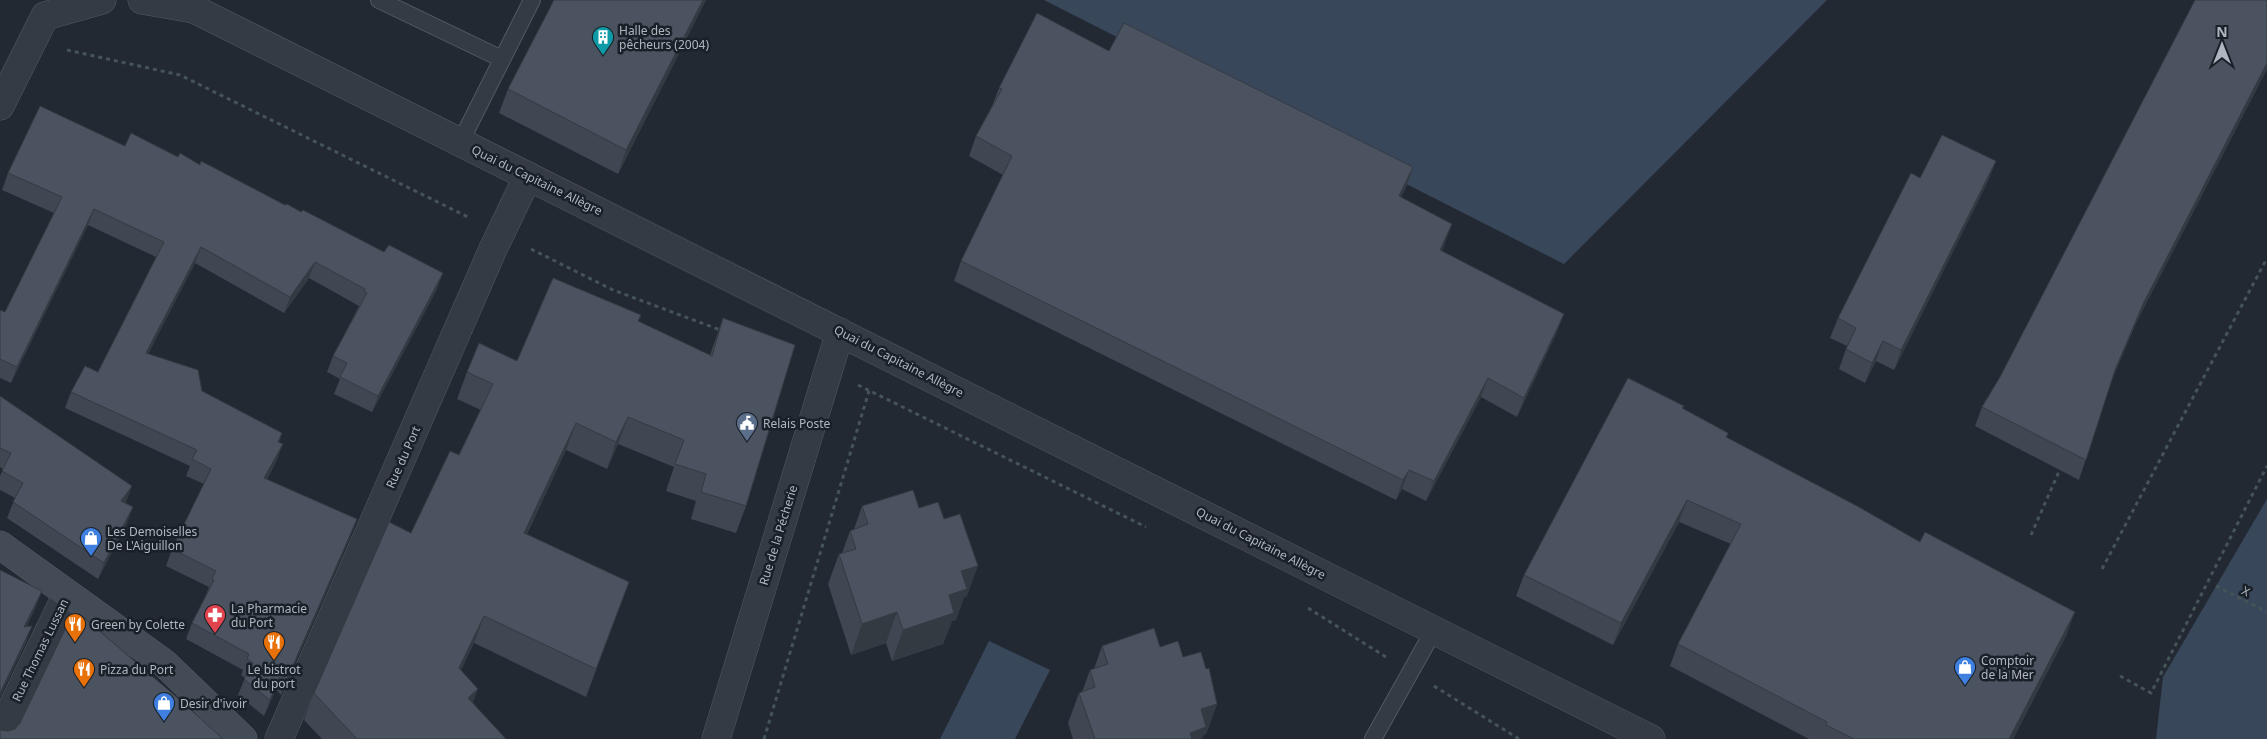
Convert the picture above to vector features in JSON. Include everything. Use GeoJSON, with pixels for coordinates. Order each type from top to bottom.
{"type":"FeatureCollection","features":[{"type":"Feature","properties":{"kind":"main road"},"geometry":{"type":"LineString","coordinates":[[0,545],[164,663],[243,739]]}},
{"type":"Feature","properties":{"kind":"street"},"geometry":{"type":"LineString","coordinates":[[0,106],[39,26],[102,0]]}},
{"type":"Feature","properties":{"kind":"street","name":"Quai du Capitaine Allègre"},"geometry":{"type":"LineString","coordinates":[[142,0],[194,9],[1650,739]]}},
{"type":"Feature","properties":{"kind":"street","name":"Rue du Port"},"geometry":{"type":"LineString","coordinates":[[279,739],[528,176]]}},
{"type":"Feature","properties":{"kind":"street","name":"Rue de la Pécherie"},"geometry":{"type":"LineString","coordinates":[[716,739],[840,332]]}},
{"type":"Feature","properties":{"kind":"street","name":"Rue Thomas Lussan"},"geometry":{"type":"LineString","coordinates":[[0,733],[68,594]]}},
{"type":"Feature","properties":{"kind":"lane"},"geometry":{"type":"LineString","coordinates":[[380,0],[502,59]]}},
{"type":"Feature","properties":{"kind":"lane"},"geometry":{"type":"LineString","coordinates":[[460,143],[532,0]]}},
{"type":"Feature","properties":{"kind":"lane"},"geometry":{"type":"LineString","coordinates":[[1373,739],[1412,673],[1434,630]]}},
{"type":"Feature","properties":{"kind":"path"},"geometry":{"type":"LineString","coordinates":[[39,26],[53,46],[180,75],[613,290],[730,334]]}},
{"type":"Feature","properties":{"kind":"path"},"geometry":{"type":"LineString","coordinates":[[2102,570],[2267,258]]}},
{"type":"Feature","properties":{"kind":"path"},"geometry":{"type":"LineString","coordinates":[[829,370],[1151,530]]}},
{"type":"Feature","properties":{"kind":"path"},"geometry":{"type":"LineString","coordinates":[[764,739],[869,391]]}},
{"type":"Feature","properties":{"kind":"path"},"geometry":{"type":"LineString","coordinates":[[2030,535],[2063,464]]}},
{"type":"Feature","properties":{"kind":"path"},"geometry":{"type":"LineString","coordinates":[[2120,676],[2151,693],[2267,466]]}},
{"type":"Feature","properties":{"kind":"path","name":"X"},"geometry":{"type":"LineString","coordinates":[[2216,586],[2267,612]]}},
{"type":"Feature","properties":{"kind":"path"},"geometry":{"type":"LineString","coordinates":[[1302,604],[1519,739]]}},
{"type":"Feature","properties":{"kind":"water"},"geometry":{"type":"Polygon","coordinates":[[[1044,0],[1827,0],[1564,264],[1044,0]]]}},
{"type":"Feature","properties":{"kind":"water"},"geometry":{"type":"Polygon","coordinates":[[[2267,499],[2267,739],[2156,739],[2163,677],[2267,499]]]}},
{"type":"Feature","properties":{"kind":"water"},"geometry":{"type":"Polygon","coordinates":[[[989,641],[1050,670],[1015,739],[940,739],[989,641]]]}},
{"type":"Feature","properties":{"kind":"building","name":"Halle des pêcheurs (2004)"},"geometry":{"type":"Polygon","coordinates":[[[554,0],[703,0],[626,150],[508,89],[554,0]]]}},
{"type":"Feature","properties":{"kind":"building"},"geometry":{"type":"Polygon","coordinates":[[[2195,0],[2267,0],[2267,63],[2143,304],[2115,370],[2086,460],[1982,407],[2000,377],[2195,0]]]}},
{"type":"Feature","properties":{"kind":"building"},"geometry":{"type":"Polygon","coordinates":[[[1037,13],[1109,51],[1124,23],[1413,167],[1399,196],[1452,224],[1440,250],[1564,314],[1524,398],[1488,378],[1434,481],[1409,470],[1403,480],[961,261],[1012,156],[976,136],[1002,89],[999,88],[1037,13]]]}},
{"type":"Feature","properties":{"kind":"building"},"geometry":{"type":"Polygon","coordinates":[[[40,106],[125,146],[131,133],[178,157],[180,153],[200,165],[201,161],[285,205],[287,204],[301,212],[303,210],[384,252],[389,245],[443,273],[378,396],[340,377],[347,363],[333,356],[367,293],[364,291],[365,289],[315,262],[290,297],[201,247],[146,353],[198,370],[202,391],[282,433],[278,442],[283,444],[264,478],[357,519],[287,679],[281,673],[270,700],[244,679],[253,663],[247,659],[249,654],[192,623],[214,580],[212,579],[216,571],[172,549],[211,469],[192,459],[197,450],[71,392],[85,366],[98,372],[164,242],[94,209],[17,367],[0,359],[0,310],[5,312],[62,197],[8,173],[40,106]]]}},
{"type":"Feature","properties":{"kind":"building"},"geometry":{"type":"Polygon","coordinates":[[[1942,135],[1996,161],[1901,350],[1883,341],[1872,363],[1846,349],[1856,328],[1838,318],[1911,173],[1920,178],[1942,135]]]}},
{"type":"Feature","properties":{"kind":"building"},"geometry":{"type":"Polygon","coordinates":[[[553,278],[641,315],[638,321],[712,356],[723,318],[795,345],[746,506],[701,492],[706,474],[675,464],[684,440],[628,417],[616,442],[576,423],[524,533],[629,582],[596,669],[484,616],[459,668],[478,689],[468,698],[506,739],[357,739],[314,693],[389,522],[411,533],[450,451],[459,455],[493,384],[467,372],[479,343],[517,361],[553,278]]]}},
{"type":"Feature","properties":{"kind":"building"},"geometry":{"type":"Polygon","coordinates":[[[1628,378],[1684,406],[1682,408],[1728,433],[1726,437],[1857,506],[1920,542],[1925,532],[2075,612],[2009,739],[1854,739],[1826,725],[1827,722],[1678,644],[1741,524],[1687,500],[1621,623],[1524,575],[1628,378]]]}},
{"type":"Feature","properties":{"kind":"building"},"geometry":{"type":"Polygon","coordinates":[[[0,396],[132,486],[121,501],[133,507],[104,563],[13,502],[23,483],[2,471],[11,453],[0,448],[0,396]]]}},
{"type":"Feature","properties":{"kind":"building"},"geometry":{"type":"Polygon","coordinates":[[[913,490],[919,508],[938,502],[944,519],[960,514],[978,566],[961,571],[967,589],[949,595],[954,613],[903,630],[897,612],[862,624],[839,554],[856,549],[850,531],[868,524],[862,506],[913,490]]]}},
{"type":"Feature","properties":{"kind":"building"},"geometry":{"type":"Polygon","coordinates":[[[0,570],[42,591],[24,627],[32,626],[0,693],[0,570]]]}},
{"type":"Feature","properties":{"kind":"building"},"geometry":{"type":"Polygon","coordinates":[[[83,617],[223,739],[0,739],[0,730],[8,731],[15,729],[20,723],[70,619],[83,617]]]}},
{"type":"Feature","properties":{"kind":"building"},"geometry":{"type":"Polygon","coordinates":[[[1154,628],[1160,647],[1178,641],[1183,657],[1201,652],[1206,669],[1209,668],[1217,704],[1201,709],[1206,727],[1190,733],[1192,739],[1095,739],[1079,693],[1095,687],[1090,670],[1108,664],[1102,646],[1154,628]]]}},
{"type":"Feature","properties":{"kind":"place","name":"Halle des pêcheurs (2004)"},"geometry":{"type":"Point","coordinates":[603,56]}},
{"type":"Feature","properties":{"kind":"place","name":"Relais Poste"},"geometry":{"type":"Point","coordinates":[747,442]}},
{"type":"Feature","properties":{"kind":"place","name":"Les Demoiselles De L'Aiguillon"},"geometry":{"type":"Point","coordinates":[91,557]}},
{"type":"Feature","properties":{"kind":"place","name":"La Pharmacie du Port"},"geometry":{"type":"Point","coordinates":[215,634]}},
{"type":"Feature","properties":{"kind":"place","name":"Green by Colette"},"geometry":{"type":"Point","coordinates":[75,643]}},
{"type":"Feature","properties":{"kind":"place","name":"Le bistrot du port"},"geometry":{"type":"Point","coordinates":[274,661]}},
{"type":"Feature","properties":{"kind":"place","name":"Comptoir de la Mer"},"geometry":{"type":"Point","coordinates":[1965,686]}},
{"type":"Feature","properties":{"kind":"place","name":"Pizza du Port"},"geometry":{"type":"Point","coordinates":[84,688]}},
{"type":"Feature","properties":{"kind":"place","name":"Desir d'ivoir"},"geometry":{"type":"Point","coordinates":[164,722]}}]}
